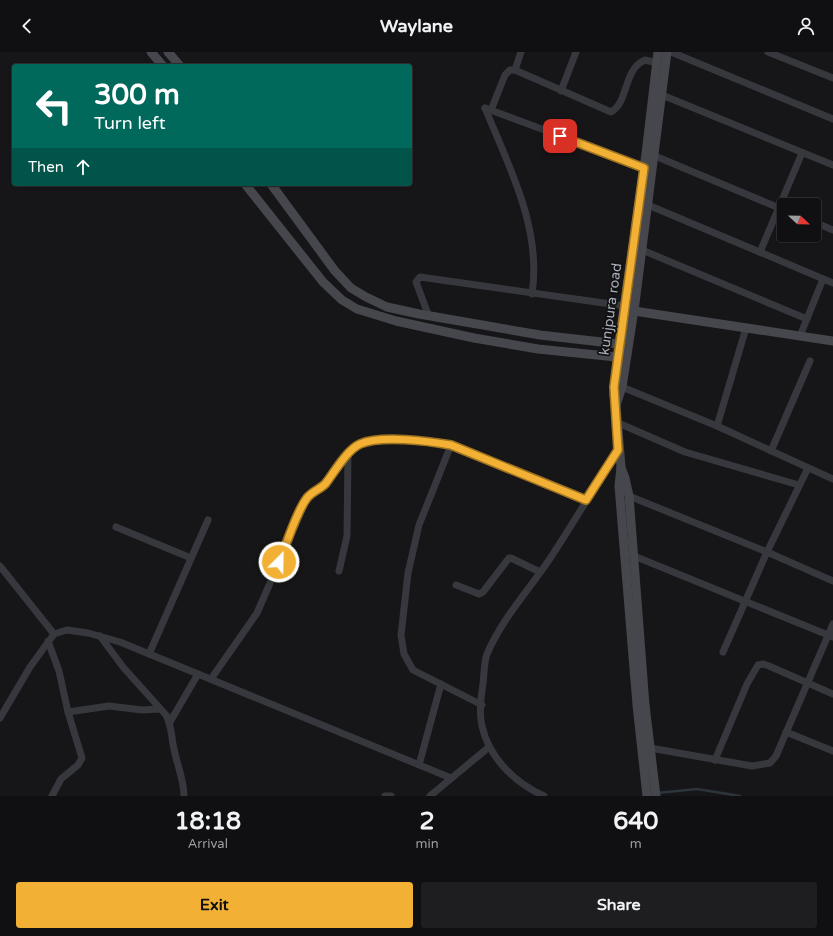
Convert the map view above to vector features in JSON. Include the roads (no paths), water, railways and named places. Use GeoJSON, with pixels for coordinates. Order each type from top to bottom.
{"type":"FeatureCollection","features":[{"type":"Feature","properties":{"kind":"street"},"geometry":{"type":"LineString","coordinates":[[151,52],[160,64]]}},
{"type":"Feature","properties":{"kind":"street"},"geometry":{"type":"LineString","coordinates":[[168,52],[178,64]]}},
{"type":"Feature","properties":{"kind":"street"},"geometry":{"type":"LineString","coordinates":[[515,70],[521,52]]}},
{"type":"Feature","properties":{"kind":"street"},"geometry":{"type":"LineString","coordinates":[[561,91],[576,52]]}},
{"type":"Feature","properties":{"kind":"street","name":"kunjpura road"},"geometry":{"type":"LineString","coordinates":[[624,345],[634,311],[648,205],[648,169],[658,52]]}},
{"type":"Feature","properties":{"kind":"street","name":"kunjpura road"},"geometry":{"type":"LineString","coordinates":[[616,405],[614,396],[624,345],[625,306],[648,169],[655,156],[667,52]]}},
{"type":"Feature","properties":{"kind":"street"},"geometry":{"type":"LineString","coordinates":[[671,52],[833,119]]}},
{"type":"Feature","properties":{"kind":"street"},"geometry":{"type":"LineString","coordinates":[[768,52],[833,78]]}},
{"type":"Feature","properties":{"kind":"street"},"geometry":{"type":"LineString","coordinates":[[491,110],[505,75],[510,70],[515,70],[611,112],[618,105],[636,65],[644,60],[656,62],[665,66]]}},
{"type":"Feature","properties":{"kind":"street"},"geometry":{"type":"LineString","coordinates":[[662,95],[833,165]]}},
{"type":"Feature","properties":{"kind":"street"},"geometry":{"type":"LineString","coordinates":[[532,294],[535,274],[532,237],[514,180],[485,108],[648,169]]}},
{"type":"Feature","properties":{"kind":"street"},"geometry":{"type":"LineString","coordinates":[[786,198],[802,153]]}},
{"type":"Feature","properties":{"kind":"street"},"geometry":{"type":"LineString","coordinates":[[655,156],[777,207]]}},
{"type":"Feature","properties":{"kind":"street"},"geometry":{"type":"LineString","coordinates":[[247,186],[323,282],[342,300],[357,309],[396,321],[474,338],[538,349],[622,358]]}},
{"type":"Feature","properties":{"kind":"street"},"geometry":{"type":"LineString","coordinates":[[272,186],[318,251],[351,288],[366,297],[387,306],[540,336],[624,345]]}},
{"type":"Feature","properties":{"kind":"street"},"geometry":{"type":"LineString","coordinates":[[648,205],[833,283]]}},
{"type":"Feature","properties":{"kind":"street"},"geometry":{"type":"LineString","coordinates":[[760,252],[777,219]]}},
{"type":"Feature","properties":{"kind":"street"},"geometry":{"type":"LineString","coordinates":[[821,225],[833,230]]}},
{"type":"Feature","properties":{"kind":"street"},"geometry":{"type":"LineString","coordinates":[[642,250],[807,319]]}},
{"type":"Feature","properties":{"kind":"street"},"geometry":{"type":"LineString","coordinates":[[428,314],[417,288],[416,282],[420,277],[625,306]]}},
{"type":"Feature","properties":{"kind":"street"},"geometry":{"type":"LineString","coordinates":[[800,336],[824,279]]}},
{"type":"Feature","properties":{"kind":"street"},"geometry":{"type":"LineString","coordinates":[[634,311],[833,341]]}},
{"type":"Feature","properties":{"kind":"street"},"geometry":{"type":"LineString","coordinates":[[717,426],[746,328]]}},
{"type":"Feature","properties":{"kind":"street","name":"kunjpura road"},"geometry":{"type":"LineString","coordinates":[[616,405],[622,388],[622,358]]}},
{"type":"Feature","properties":{"kind":"street"},"geometry":{"type":"LineString","coordinates":[[771,451],[810,361]]}},
{"type":"Feature","properties":{"kind":"street"},"geometry":{"type":"LineString","coordinates":[[622,388],[717,426],[833,479]]}},
{"type":"Feature","properties":{"kind":"street"},"geometry":{"type":"LineString","coordinates":[[616,405],[618,450],[628,496],[634,556],[650,748],[647,796]]}},
{"type":"Feature","properties":{"kind":"street"},"geometry":{"type":"LineString","coordinates":[[616,422],[685,452],[799,485]]}},
{"type":"Feature","properties":{"kind":"street"},"geometry":{"type":"LineString","coordinates":[[210,679],[257,613],[307,498],[323,486],[348,455],[359,445],[370,442],[398,440],[430,441],[451,445],[586,500]]}},
{"type":"Feature","properties":{"kind":"street"},"geometry":{"type":"LineString","coordinates":[[451,445],[419,525],[408,574],[401,635],[404,654],[413,670],[482,705]]}},
{"type":"Feature","properties":{"kind":"street"},"geometry":{"type":"LineString","coordinates":[[544,796],[515,778],[500,764],[489,747],[482,725],[486,656],[503,624],[540,572],[618,450]]}},
{"type":"Feature","properties":{"kind":"street"},"geometry":{"type":"LineString","coordinates":[[339,571],[347,536],[348,455]]}},
{"type":"Feature","properties":{"kind":"street"},"geometry":{"type":"LineString","coordinates":[[621,467],[619,486],[637,705],[649,771],[656,796]]}},
{"type":"Feature","properties":{"kind":"street"},"geometry":{"type":"LineString","coordinates":[[723,652],[808,468]]}},
{"type":"Feature","properties":{"kind":"street"},"geometry":{"type":"LineString","coordinates":[[628,496],[768,552],[833,581]]}},
{"type":"Feature","properties":{"kind":"street"},"geometry":{"type":"LineString","coordinates":[[149,654],[208,520]]}},
{"type":"Feature","properties":{"kind":"street"},"geometry":{"type":"LineString","coordinates":[[116,527],[191,558]]}},
{"type":"Feature","properties":{"kind":"street"},"geometry":{"type":"LineString","coordinates":[[634,556],[830,636]]}},
{"type":"Feature","properties":{"kind":"street"},"geometry":{"type":"LineString","coordinates":[[456,585],[479,594],[483,592],[508,558],[511,558],[540,572]]}},
{"type":"Feature","properties":{"kind":"street"},"geometry":{"type":"LineString","coordinates":[[0,566],[54,634]]}},
{"type":"Feature","properties":{"kind":"street"},"geometry":{"type":"LineString","coordinates":[[650,748],[752,766],[770,763],[776,756],[807,683],[830,636],[833,624]]}},
{"type":"Feature","properties":{"kind":"street"},"geometry":{"type":"LineString","coordinates":[[0,718],[48,641],[54,634],[67,630],[88,632],[149,654],[451,778]]}},
{"type":"Feature","properties":{"kind":"street"},"geometry":{"type":"LineString","coordinates":[[100,636],[123,667],[170,722],[184,796]]}},
{"type":"Feature","properties":{"kind":"street"},"geometry":{"type":"LineString","coordinates":[[48,641],[59,671],[68,712],[82,760],[61,779],[52,796]]}},
{"type":"Feature","properties":{"kind":"street"},"geometry":{"type":"LineString","coordinates":[[715,760],[747,684],[758,665],[763,664],[769,666],[833,694]]}},
{"type":"Feature","properties":{"kind":"street"},"geometry":{"type":"LineString","coordinates":[[170,722],[198,674]]}},
{"type":"Feature","properties":{"kind":"street"},"geometry":{"type":"LineString","coordinates":[[419,765],[441,684]]}},
{"type":"Feature","properties":{"kind":"street"},"geometry":{"type":"LineString","coordinates":[[68,712],[109,706],[142,710],[160,709]]}},
{"type":"Feature","properties":{"kind":"street"},"geometry":{"type":"LineString","coordinates":[[786,732],[833,751]]}},
{"type":"Feature","properties":{"kind":"street"},"geometry":{"type":"LineString","coordinates":[[430,796],[489,747]]}},
{"type":"Feature","properties":{"kind":"street"},"geometry":{"type":"LineString","coordinates":[[385,796],[391,796]]}},
{"type":"Feature","properties":{"kind":"waterway"},"geometry":{"type":"LineString","coordinates":[[657,793],[697,789],[740,796]]}}]}
